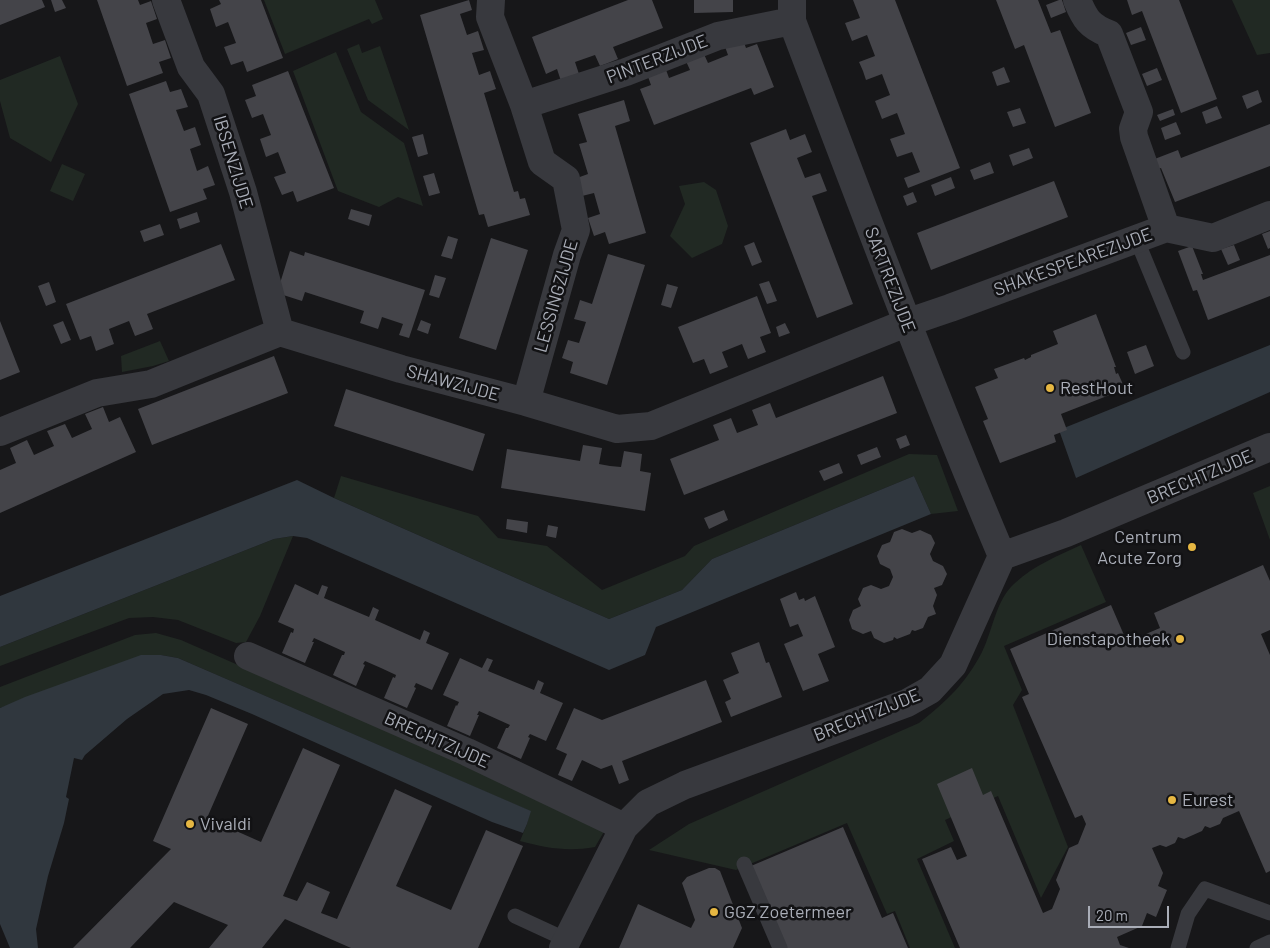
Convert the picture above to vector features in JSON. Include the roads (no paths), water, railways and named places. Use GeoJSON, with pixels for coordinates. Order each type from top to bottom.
{"type":"FeatureCollection","features":[{"type":"Feature","properties":{"kind":"street","name":"IBSENZIJDE"},"geometry":{"type":"LineString","coordinates":[[166,0],[191,67],[212,94],[243,192],[280,332]]}},
{"type":"Feature","properties":{"kind":"street","name":"LESSINGZIJDE"},"geometry":{"type":"LineString","coordinates":[[491,0],[490,17],[524,104],[542,162],[566,179],[576,230],[567,255],[526,402]]}},
{"type":"Feature","properties":{"kind":"street"},"geometry":{"type":"LineString","coordinates":[[1077,0],[1084,17],[1095,28],[1109,34],[1139,112],[1133,129],[1134,137],[1166,228]]}},
{"type":"Feature","properties":{"kind":"street","name":"PINTERZIJDE"},"geometry":{"type":"LineString","coordinates":[[524,104],[626,72],[718,36],[792,11]]}},
{"type":"Feature","properties":{"kind":"street","name":"SARTREZIJDE"},"geometry":{"type":"LineString","coordinates":[[792,11],[906,323],[1002,556]]}},
{"type":"Feature","properties":{"kind":"street","name":"SHAKESPEAREZIJDE"},"geometry":{"type":"LineString","coordinates":[[906,323],[1166,228],[1213,238],[1270,215]]}},
{"type":"Feature","properties":{"kind":"street","name":"SHAWZIJDE"},"geometry":{"type":"LineString","coordinates":[[280,332],[401,369],[526,402],[617,429],[651,426],[906,323]]}},
{"type":"Feature","properties":{"kind":"street"},"geometry":{"type":"LineString","coordinates":[[0,432],[98,393],[151,384],[280,332]]}},
{"type":"Feature","properties":{"kind":"street","name":"BRECHTZIJDE"},"geometry":{"type":"LineString","coordinates":[[565,944],[624,827],[648,803],[684,785],[907,703],[930,690],[953,665],[1002,556],[1066,532],[1270,448]]}},
{"type":"Feature","properties":{"kind":"street","name":"BRECHTZIJDE"},"geometry":{"type":"LineString","coordinates":[[248,656],[467,752],[624,827]]}},
{"type":"Feature","properties":{"kind":"lane"},"geometry":{"type":"LineString","coordinates":[[1136,238],[1183,352]]}},
{"type":"Feature","properties":{"kind":"lane"},"geometry":{"type":"LineString","coordinates":[[744,864],[780,948]]}},
{"type":"Feature","properties":{"kind":"lane"},"geometry":{"type":"LineString","coordinates":[[1178,948],[1188,914],[1205,889],[1270,913]]}},
{"type":"Feature","properties":{"kind":"lane"},"geometry":{"type":"LineString","coordinates":[[515,916],[565,944]]}},
{"type":"Feature","properties":{"kind":"lane"},"geometry":{"type":"LineString","coordinates":[[1256,948],[1270,942]]}},
{"type":"Feature","properties":{"kind":"place","name":"RestHout"},"geometry":{"type":"Point","coordinates":[1050,388]}},
{"type":"Feature","properties":{"kind":"place","name":"Centrum Acute Zorg"},"geometry":{"type":"Point","coordinates":[1192,547]}},
{"type":"Feature","properties":{"kind":"place","name":"Dienstapotheek"},"geometry":{"type":"Point","coordinates":[1180,639]}},
{"type":"Feature","properties":{"kind":"place","name":"Eurest"},"geometry":{"type":"Point","coordinates":[1172,800]}},
{"type":"Feature","properties":{"kind":"place","name":"Vivaldi"},"geometry":{"type":"Point","coordinates":[190,824]}},
{"type":"Feature","properties":{"kind":"place","name":"GGZ Zoetermeer"},"geometry":{"type":"Point","coordinates":[714,912]}}]}
